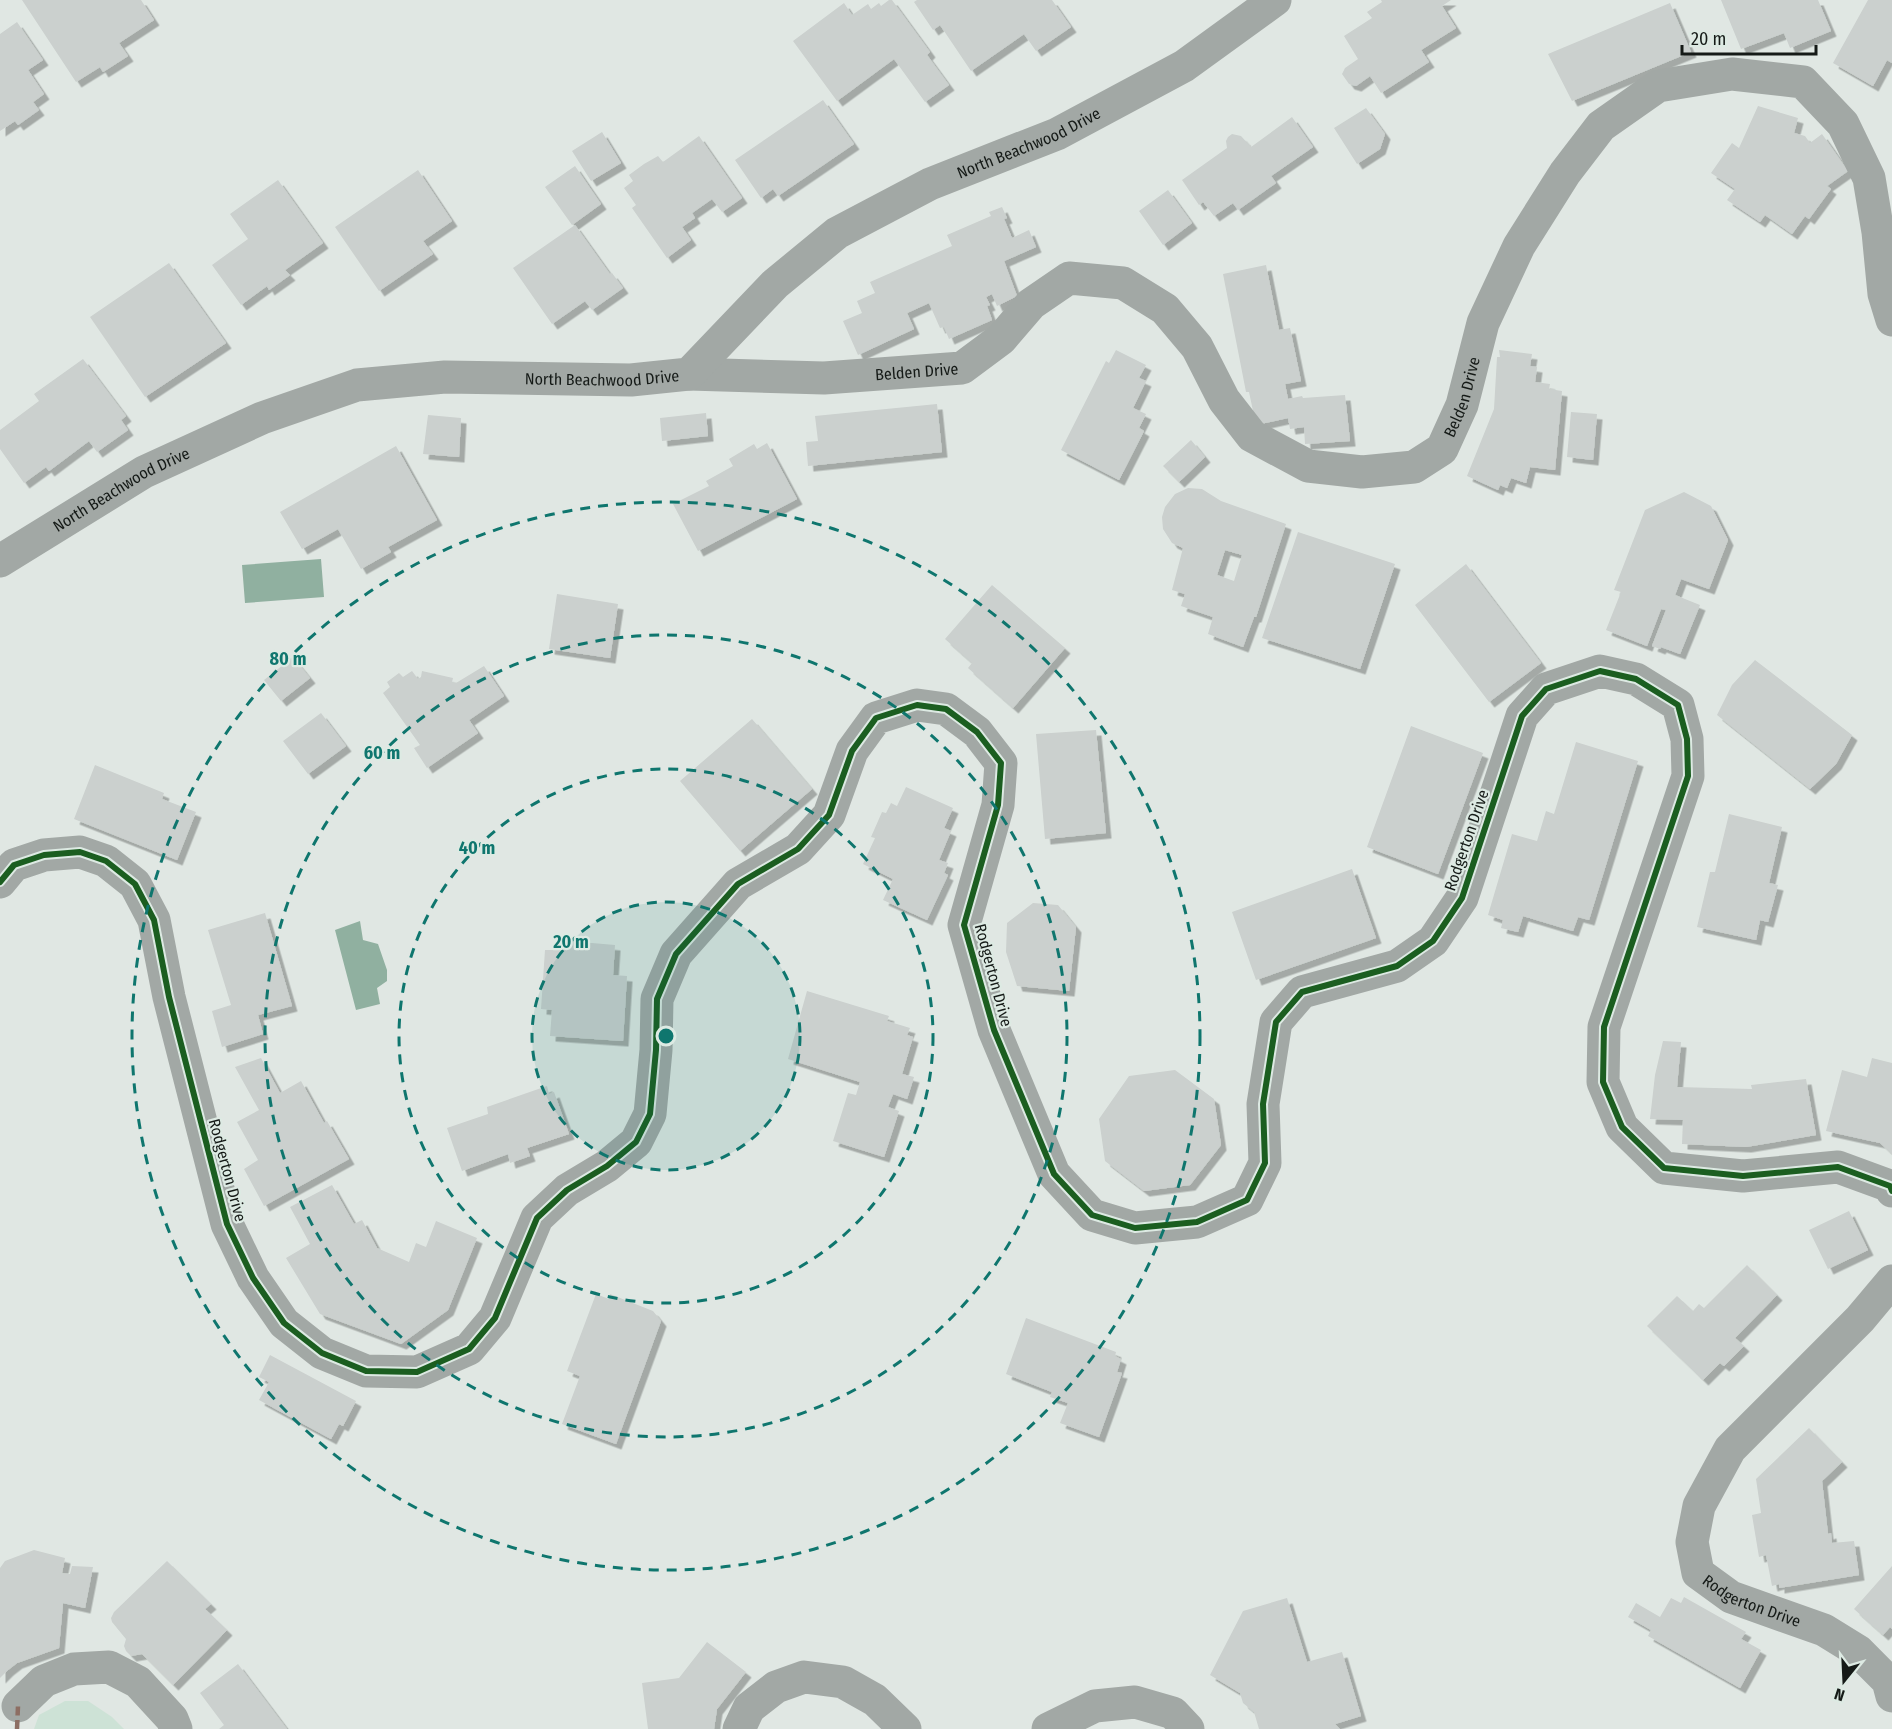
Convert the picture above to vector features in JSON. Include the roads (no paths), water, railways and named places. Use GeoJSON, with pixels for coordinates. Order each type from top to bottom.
{"type":"FeatureCollection","features":[{"type":"Feature","properties":{"kind":"street","name":"North Beachwood Drive"},"geometry":{"type":"LineString","coordinates":[[0,561],[144,472],[262,418],[357,385],[445,377],[631,380],[688,374],[775,284],[837,233],[930,184],[1058,134],[1184,66],[1275,0]]}},
{"type":"Feature","properties":{"kind":"street","name":"Belden Drive"},"geometry":{"type":"LineString","coordinates":[[688,374],[824,378],[962,368],[1000,339],[1031,304],[1069,278],[1123,284],[1165,309],[1197,346],[1224,400],[1252,436],[1308,466],[1362,472],[1414,467],[1442,449],[1462,405],[1483,323],[1519,246],[1565,173],[1601,126],[1658,86],[1732,74],[1803,82],[1843,124],[1869,178],[1878,232],[1884,294],[1892,320]]}},
{"type":"Feature","properties":{"kind":"street","name":"Rodgerton Drive"},"geometry":{"type":"LineString","coordinates":[[0,882],[14,865],[44,855],[80,852],[106,861],[135,884],[154,920],[169,997],[227,1224],[253,1278],[284,1323],[322,1353],[366,1371],[417,1372],[469,1349],[495,1318],[537,1218],[567,1190],[607,1166],[636,1142],[650,1114],[656,1050],[657,999],[676,954],[738,884],[798,849],[829,815],[852,751],[876,718],[917,705],[946,709],[977,732],[1001,763],[998,805],[964,925],[994,1030],[1054,1174],[1092,1215],[1135,1228],[1197,1222],[1247,1200],[1266,1163],[1263,1104],[1276,1022],[1302,992],[1397,966],[1433,941],[1462,898],[1522,716],[1546,689],[1600,671],[1636,679],[1678,705],[1687,739],[1688,776],[1604,1028],[1603,1082],[1622,1127],[1664,1168],[1743,1176],[1838,1167],[1890,1186],[1892,1191]]}},
{"type":"Feature","properties":{"kind":"street","name":"Rodgerton Drive"},"geometry":{"type":"LineString","coordinates":[[1892,1281],[1860,1319],[1730,1449],[1699,1506],[1692,1542],[1698,1573],[1731,1597],[1824,1630],[1858,1651],[1888,1681],[1892,1696]]}},
{"type":"Feature","properties":{"kind":"street"},"geometry":{"type":"LineString","coordinates":[[18,1706],[44,1682],[74,1669],[109,1667],[138,1682],[172,1719],[176,1729]]}},
{"type":"Feature","properties":{"kind":"street"},"geometry":{"type":"LineString","coordinates":[[739,1729],[749,1708],[776,1687],[804,1677],[843,1683],[875,1700],[905,1729]]}},
{"type":"Feature","properties":{"kind":"street"},"geometry":{"type":"LineString","coordinates":[[1048,1729],[1095,1706],[1135,1702],[1173,1713],[1188,1729]]}}]}
